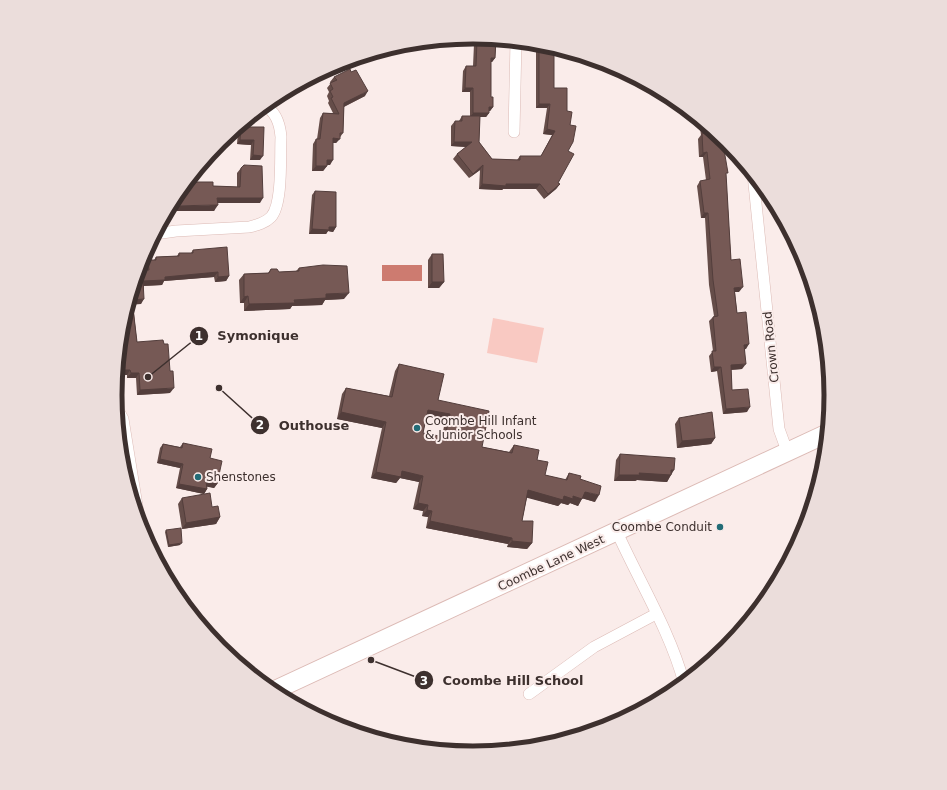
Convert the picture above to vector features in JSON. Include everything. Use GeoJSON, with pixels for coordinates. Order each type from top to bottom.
{"type":"FeatureCollection","features":[{"type":"Feature","properties":{"kind":"main road","name":"Coombe Lane West"},"geometry":{"type":"LineString","coordinates":[[280,688],[822,436]]}},
{"type":"Feature","properties":{"kind":"street"},"geometry":{"type":"LineString","coordinates":[[514,132],[516,47]]}},
{"type":"Feature","properties":{"kind":"street"},"geometry":{"type":"LineString","coordinates":[[163,233],[249,227],[260,225],[271,217],[276,210],[278,203],[280,128],[275,116],[269,110]]}},
{"type":"Feature","properties":{"kind":"street","name":"Crown Road"},"geometry":{"type":"LineString","coordinates":[[754,184],[780,429],[788,452]]}},
{"type":"Feature","properties":{"kind":"street"},"geometry":{"type":"LineString","coordinates":[[124,423],[133,483]]}},
{"type":"Feature","properties":{"kind":"street"},"geometry":{"type":"LineString","coordinates":[[617,532],[656,614],[680,668],[682,677]]}},
{"type":"Feature","properties":{"kind":"street"},"geometry":{"type":"LineString","coordinates":[[529,694],[594,646],[656,614]]}},
{"type":"Feature","properties":{"kind":"shaded area"},"geometry":{"type":"Polygon","coordinates":[[[382,265],[422,265],[422,281],[382,281],[382,265]]]}},
{"type":"Feature","properties":{"kind":"shaded area"},"geometry":{"type":"Polygon","coordinates":[[[493,318],[544,328],[537,363],[487,353],[493,318]]]}},
{"type":"Feature","properties":{"kind":"building"},"geometry":{"type":"Polygon","coordinates":[[[477,44],[496,45],[495,58],[491,58],[491,97],[493,97],[493,107],[489,107],[489,113],[473,113],[473,88],[465,88],[466,66],[476,66],[477,44]]]}},
{"type":"Feature","properties":{"kind":"building"},"geometry":{"type":"Polygon","coordinates":[[[539,50],[554,54],[554,88],[567,88],[567,111],[572,112],[570,125],[576,126],[573,142],[568,151],[574,154],[558,183],[560,184],[548,194],[540,184],[506,184],[506,186],[482,184],[483,165],[473,174],[457,154],[472,142],[454,142],[455,121],[462,121],[462,116],[480,116],[479,142],[492,159],[520,160],[520,156],[541,156],[555,131],[547,129],[550,104],[539,104],[539,50]]]}},
{"type":"Feature","properties":{"kind":"building"},"geometry":{"type":"Polygon","coordinates":[[[350,69],[351,72],[356,70],[368,91],[344,103],[343,133],[340,133],[340,139],[333,138],[333,160],[327,160],[327,166],[316,166],[316,139],[320,139],[323,113],[339,114],[331,98],[333,97],[330,91],[333,89],[330,83],[337,80],[334,77],[350,69]]]}},
{"type":"Feature","properties":{"kind":"building"},"geometry":{"type":"Polygon","coordinates":[[[247,127],[264,127],[263,156],[253,155],[254,140],[240,140],[241,132],[247,127]]]}},
{"type":"Feature","properties":{"kind":"building"},"geometry":{"type":"Polygon","coordinates":[[[704,130],[724,149],[728,173],[726,173],[731,260],[740,259],[743,287],[734,288],[737,313],[746,312],[749,344],[744,345],[746,364],[731,365],[732,390],[748,389],[750,407],[726,409],[721,367],[714,367],[712,351],[716,351],[713,317],[718,316],[713,280],[708,213],[704,213],[700,181],[710,179],[707,152],[703,153],[702,134],[704,133],[704,130]]]}},
{"type":"Feature","properties":{"kind":"building"},"geometry":{"type":"Polygon","coordinates":[[[244,165],[262,166],[263,198],[217,198],[218,205],[178,206],[194,182],[213,182],[213,186],[240,187],[241,168],[244,165]]]}},
{"type":"Feature","properties":{"kind":"building"},"geometry":{"type":"Polygon","coordinates":[[[315,191],[336,192],[336,227],[329,227],[329,230],[312,229],[315,191]]]}},
{"type":"Feature","properties":{"kind":"building"},"geometry":{"type":"Polygon","coordinates":[[[227,247],[229,276],[218,277],[218,272],[165,277],[165,280],[143,281],[144,299],[135,300],[146,270],[149,270],[149,260],[156,260],[156,257],[179,256],[179,253],[193,253],[193,250],[227,247]]]}},
{"type":"Feature","properties":{"kind":"building"},"geometry":{"type":"Polygon","coordinates":[[[432,254],[443,254],[444,282],[432,282],[432,254]]]}},
{"type":"Feature","properties":{"kind":"building"},"geometry":{"type":"Polygon","coordinates":[[[323,265],[347,266],[349,293],[326,294],[326,298],[294,300],[295,303],[249,304],[248,296],[244,297],[244,274],[269,273],[271,269],[277,269],[279,272],[299,271],[299,268],[323,265]]]}},
{"type":"Feature","properties":{"kind":"building"},"geometry":{"type":"Polygon","coordinates":[[[133,309],[137,342],[163,340],[164,344],[168,344],[170,371],[173,371],[174,388],[140,390],[139,373],[131,373],[130,370],[123,370],[133,309]]]}},
{"type":"Feature","properties":{"kind":"building","name":"Coombe Hill Infant & Junior Schools"},"geometry":{"type":"Polygon","coordinates":[[[399,364],[444,374],[438,400],[489,411],[482,447],[512,453],[514,445],[539,450],[537,460],[548,462],[545,475],[567,480],[569,473],[581,476],[580,479],[601,486],[599,495],[585,492],[582,499],[573,496],[573,499],[564,496],[563,500],[528,490],[522,521],[533,521],[532,543],[512,541],[512,538],[430,521],[432,511],[427,510],[428,505],[418,503],[423,476],[402,471],[401,477],[376,472],[386,422],[341,412],[346,388],[392,397],[399,364]],[[428,410],[423,433],[445,437],[450,414],[428,410]]]}},
{"type":"Feature","properties":{"kind":"building"},"geometry":{"type":"Polygon","coordinates":[[[712,412],[715,438],[682,441],[679,418],[712,412]]]}},
{"type":"Feature","properties":{"kind":"building","name":"Shenstones"},"geometry":{"type":"Polygon","coordinates":[[[183,443],[212,449],[210,458],[222,461],[217,484],[206,481],[207,489],[179,484],[183,464],[160,459],[163,444],[182,448],[183,443]]]}},
{"type":"Feature","properties":{"kind":"building"},"geometry":{"type":"Polygon","coordinates":[[[620,454],[675,458],[674,470],[671,470],[671,475],[639,473],[640,475],[619,475],[620,454]]]}},
{"type":"Feature","properties":{"kind":"building"},"geometry":{"type":"Polygon","coordinates":[[[210,493],[212,507],[218,506],[220,517],[186,523],[182,498],[210,493]]]}},
{"type":"Feature","properties":{"kind":"building"},"geometry":{"type":"Polygon","coordinates":[[[181,528],[182,543],[169,545],[166,530],[181,528]]]}},
{"type":"Feature","properties":{"kind":"place","name":"Symonique"},"geometry":{"type":"Point","coordinates":[148,377]}},
{"type":"Feature","properties":{"kind":"place","name":"Outhouse"},"geometry":{"type":"Point","coordinates":[219,388]}},
{"type":"Feature","properties":{"kind":"place","name":"Coombe Hill Infant & Junior Schools"},"geometry":{"type":"Point","coordinates":[417,428]}},
{"type":"Feature","properties":{"kind":"place","name":"Shenstones"},"geometry":{"type":"Point","coordinates":[198,477]}},
{"type":"Feature","properties":{"kind":"place","name":"Coombe Conduit"},"geometry":{"type":"Point","coordinates":[720,527]}},
{"type":"Feature","properties":{"kind":"place","name":"Coombe Hill School"},"geometry":{"type":"Point","coordinates":[371,660]}}]}
